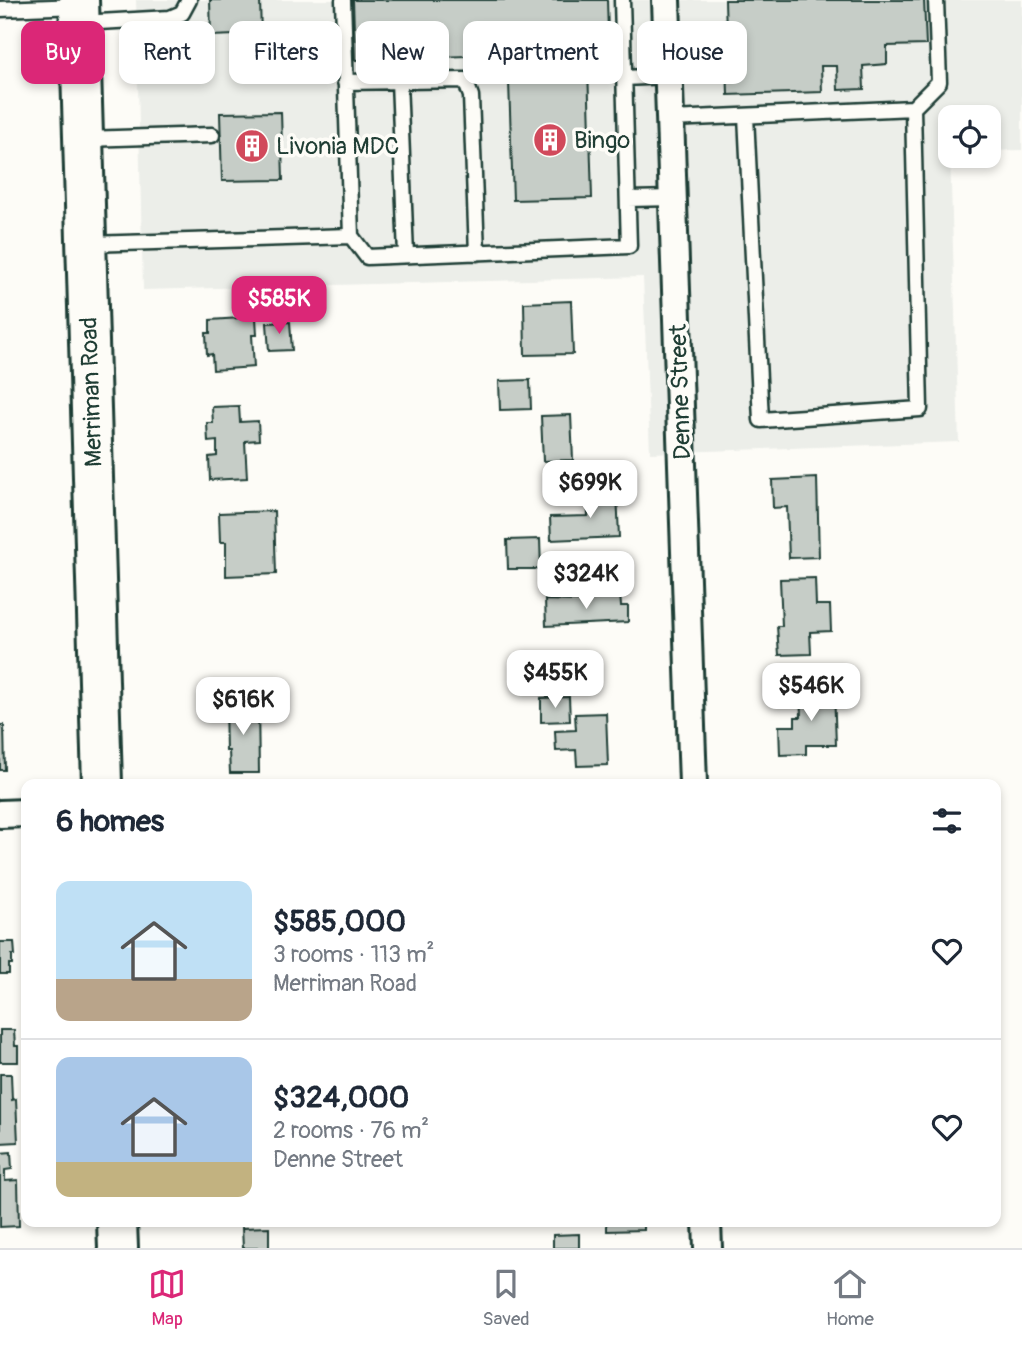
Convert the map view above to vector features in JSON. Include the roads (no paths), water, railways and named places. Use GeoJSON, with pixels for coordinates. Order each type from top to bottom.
{"type":"FeatureCollection","features":[{"type":"Feature","properties":{"kind":"main road","name":"Merriman Road"},"geometry":{"type":"LineString","coordinates":[[79,10],[102,779]]}},
{"type":"Feature","properties":{"kind":"main road"},"geometry":{"type":"LineString","coordinates":[[117,1227],[118,1248]]}},
{"type":"Feature","properties":{"kind":"street","name":"Denne Street"},"geometry":{"type":"LineString","coordinates":[[666,0],[667,21]]}},
{"type":"Feature","properties":{"kind":"street","name":"Denne Street"},"geometry":{"type":"LineString","coordinates":[[669,84],[693,779]]}},
{"type":"Feature","properties":{"kind":"street"},"geometry":{"type":"LineString","coordinates":[[0,814],[21,813]]}},
{"type":"Feature","properties":{"kind":"street"},"geometry":{"type":"LineString","coordinates":[[707,1227],[708,1248]]}},
{"type":"Feature","properties":{"kind":"lane"},"geometry":{"type":"LineString","coordinates":[[0,9],[79,10],[170,18],[182,13],[189,0]]}},
{"type":"Feature","properties":{"kind":"lane"},"geometry":{"type":"LineString","coordinates":[[342,0],[351,236],[367,257],[629,246],[622,0]]}},
{"type":"Feature","properties":{"kind":"lane"},"geometry":{"type":"LineString","coordinates":[[671,119],[913,108],[939,82],[936,0]]}},
{"type":"Feature","properties":{"kind":"lane"},"geometry":{"type":"LineString","coordinates":[[624,78],[637,77]]}},
{"type":"Feature","properties":{"kind":"lane"},"geometry":{"type":"LineString","coordinates":[[449,80],[465,80],[471,96],[477,253]]}},
{"type":"Feature","properties":{"kind":"lane"},"geometry":{"type":"LineString","coordinates":[[345,82],[356,82]]}},
{"type":"Feature","properties":{"kind":"lane"},"geometry":{"type":"LineString","coordinates":[[399,84],[406,255]]}},
{"type":"Feature","properties":{"kind":"lane"},"geometry":{"type":"LineString","coordinates":[[746,116],[761,420],[920,410],[913,108]]}},
{"type":"Feature","properties":{"kind":"lane"},"geometry":{"type":"LineString","coordinates":[[83,139],[212,135]]}},
{"type":"Feature","properties":{"kind":"lane"},"geometry":{"type":"LineString","coordinates":[[628,199],[674,198]]}},
{"type":"Feature","properties":{"kind":"lane"},"geometry":{"type":"LineString","coordinates":[[87,244],[351,236]]}},
{"type":"Feature","properties":{"kind":"place","name":"Bingo"},"geometry":{"type":"Point","coordinates":[550,140]}},
{"type":"Feature","properties":{"kind":"place","name":"Livonia MDC"},"geometry":{"type":"Point","coordinates":[252,146]}}]}
